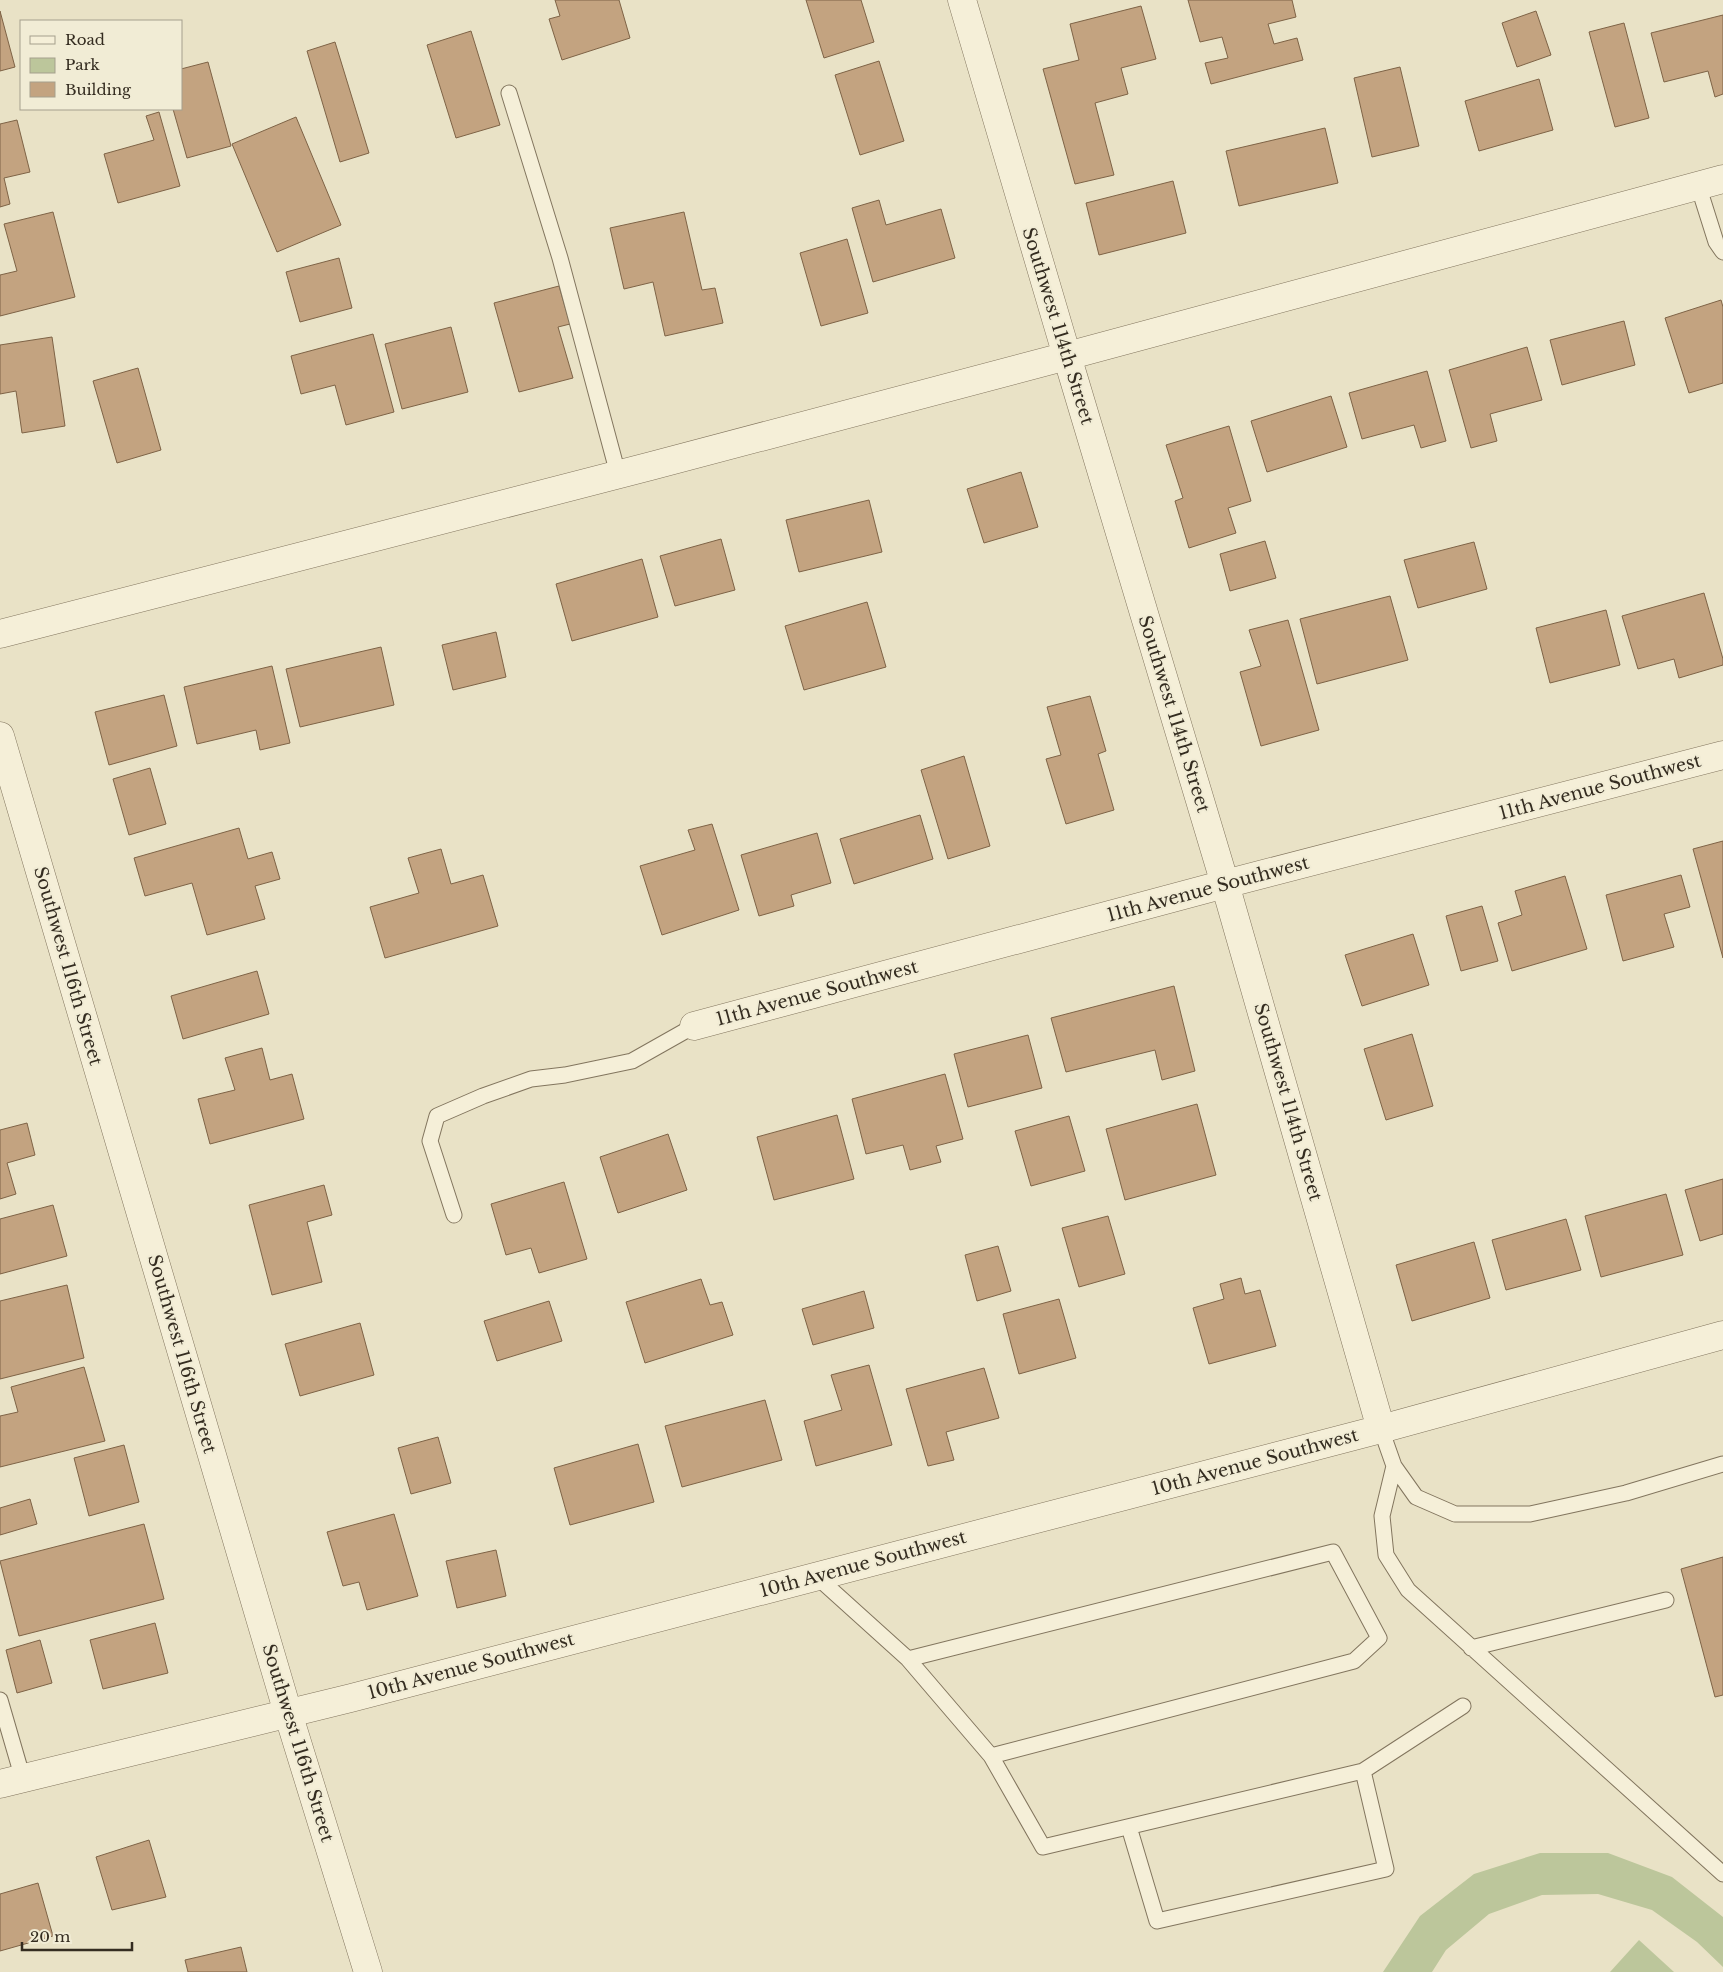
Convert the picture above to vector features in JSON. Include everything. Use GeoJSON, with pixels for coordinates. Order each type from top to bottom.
{"type":"FeatureCollection","features":[{"type":"Feature","properties":{"kind":"street","name":"Southwest 114th Street"},"geometry":{"type":"LineString","coordinates":[[962,0],[1226,884],[1381,1429]]}},
{"type":"Feature","properties":{"kind":"street"},"geometry":{"type":"LineString","coordinates":[[0,634],[1067,356],[1710,182]]}},
{"type":"Feature","properties":{"kind":"street","name":"Southwest 116th Street"},"geometry":{"type":"LineString","coordinates":[[0,736],[288,1713],[368,1972]]}},
{"type":"Feature","properties":{"kind":"street","name":"11th Avenue Southwest"},"geometry":{"type":"LineString","coordinates":[[694,1026],[1226,884],[1723,755]]}},
{"type":"Feature","properties":{"kind":"street","name":"10th Avenue Southwest"},"geometry":{"type":"LineString","coordinates":[[12,1781],[288,1713],[1381,1429],[1723,1335]]}},
{"type":"Feature","properties":{"kind":"lane"},"geometry":{"type":"LineString","coordinates":[[509,93],[560,258],[618,474]]}},
{"type":"Feature","properties":{"kind":"lane"},"geometry":{"type":"LineString","coordinates":[[1710,182],[1716,242],[1723,252]]}},
{"type":"Feature","properties":{"kind":"lane"},"geometry":{"type":"LineString","coordinates":[[454,1215],[430,1142],[437,1116],[483,1096],[531,1079],[570,1074],[632,1061],[694,1026]]}},
{"type":"Feature","properties":{"kind":"lane"},"geometry":{"type":"LineString","coordinates":[[1381,1429],[1394,1466],[1416,1497],[1454,1514],[1530,1514],[1626,1493],[1723,1464]]}},
{"type":"Feature","properties":{"kind":"lane"},"geometry":{"type":"LineString","coordinates":[[1394,1466],[1382,1516],[1386,1555],[1408,1590],[1721,1870]]}},
{"type":"Feature","properties":{"kind":"lane"},"geometry":{"type":"LineString","coordinates":[[908,1659],[1333,1552],[1379,1638],[1354,1661],[991,1756]]}},
{"type":"Feature","properties":{"kind":"lane"},"geometry":{"type":"LineString","coordinates":[[816,1576],[908,1659],[991,1756],[1043,1847],[1363,1771],[1463,1706]]}},
{"type":"Feature","properties":{"kind":"lane"},"geometry":{"type":"LineString","coordinates":[[1471,1648],[1666,1600]]}},
{"type":"Feature","properties":{"kind":"lane"},"geometry":{"type":"LineString","coordinates":[[0,1700],[12,1781]]}},
{"type":"Feature","properties":{"kind":"lane"},"geometry":{"type":"LineString","coordinates":[[1129,1827],[1157,1921],[1386,1869],[1363,1771]]}},
{"type":"Feature","properties":{"kind":"green space"},"geometry":{"type":"Polygon","coordinates":[[[1540,1853],[1608,1853],[1672,1877],[1723,1917],[1723,1967],[1697,1942],[1652,1910],[1598,1894],[1542,1895],[1489,1914],[1446,1950],[1432,1972],[1383,1972],[1420,1916],[1474,1874],[1540,1853]]]}},
{"type":"Feature","properties":{"kind":"green space"},"geometry":{"type":"Polygon","coordinates":[[[1639,1940],[1674,1972],[1610,1972],[1639,1940]]]}},
{"type":"Feature","properties":{"kind":"building"},"geometry":{"type":"Polygon","coordinates":[[[555,0],[619,0],[630,38],[562,60],[549,19],[560,16],[555,0]]]}},
{"type":"Feature","properties":{"kind":"building"},"geometry":{"type":"Polygon","coordinates":[[[806,0],[861,0],[874,42],[824,58],[806,0]]]}},
{"type":"Feature","properties":{"kind":"building"},"geometry":{"type":"Polygon","coordinates":[[[1188,0],[1292,0],[1296,17],[1268,24],[1274,44],[1297,38],[1303,60],[1211,84],[1205,63],[1228,58],[1222,37],[1200,42],[1188,0]]]}},
{"type":"Feature","properties":{"kind":"building"},"geometry":{"type":"Polygon","coordinates":[[[1141,6],[1156,59],[1121,68],[1128,94],[1095,103],[1114,175],[1075,184],[1043,69],[1079,60],[1070,24],[1141,6]]]}},
{"type":"Feature","properties":{"kind":"building"},"geometry":{"type":"Polygon","coordinates":[[[0,11],[15,67],[0,71],[0,11]]]}},
{"type":"Feature","properties":{"kind":"building"},"geometry":{"type":"Polygon","coordinates":[[[1536,11],[1551,55],[1517,67],[1502,23],[1536,11]]]}},
{"type":"Feature","properties":{"kind":"building"},"geometry":{"type":"Polygon","coordinates":[[[1723,15],[1723,94],[1715,97],[1708,71],[1664,82],[1651,33],[1723,15]]]}},
{"type":"Feature","properties":{"kind":"building"},"geometry":{"type":"Polygon","coordinates":[[[1624,23],[1649,118],[1615,127],[1589,32],[1624,23]]]}},
{"type":"Feature","properties":{"kind":"building"},"geometry":{"type":"Polygon","coordinates":[[[471,31],[500,125],[456,138],[427,45],[471,31]]]}},
{"type":"Feature","properties":{"kind":"building"},"geometry":{"type":"Polygon","coordinates":[[[335,42],[369,153],[340,162],[307,51],[335,42]]]}},
{"type":"Feature","properties":{"kind":"building"},"geometry":{"type":"Polygon","coordinates":[[[879,61],[904,141],[860,155],[835,75],[879,61]]]}},
{"type":"Feature","properties":{"kind":"building"},"geometry":{"type":"Polygon","coordinates":[[[208,62],[231,146],[187,158],[173,110],[182,110],[182,69],[208,62]]]}},
{"type":"Feature","properties":{"kind":"building"},"geometry":{"type":"Polygon","coordinates":[[[1400,67],[1419,146],[1372,157],[1354,78],[1400,67]]]}},
{"type":"Feature","properties":{"kind":"building"},"geometry":{"type":"Polygon","coordinates":[[[1539,79],[1553,130],[1479,151],[1465,101],[1539,79]]]}},
{"type":"Feature","properties":{"kind":"building"},"geometry":{"type":"Polygon","coordinates":[[[159,112],[180,186],[118,203],[104,154],[154,140],[146,116],[159,112]]]}},
{"type":"Feature","properties":{"kind":"building"},"geometry":{"type":"Polygon","coordinates":[[[296,117],[341,225],[277,252],[232,144],[296,117]]]}},
{"type":"Feature","properties":{"kind":"building"},"geometry":{"type":"Polygon","coordinates":[[[17,120],[30,172],[4,178],[10,204],[0,207],[0,124],[17,120]]]}},
{"type":"Feature","properties":{"kind":"building"},"geometry":{"type":"Polygon","coordinates":[[[1325,128],[1338,183],[1239,206],[1226,151],[1325,128]]]}},
{"type":"Feature","properties":{"kind":"building"},"geometry":{"type":"Polygon","coordinates":[[[1173,181],[1186,233],[1099,255],[1086,203],[1173,181]]]}},
{"type":"Feature","properties":{"kind":"building"},"geometry":{"type":"Polygon","coordinates":[[[879,200],[886,225],[941,209],[955,258],[873,282],[852,208],[879,200]]]}},
{"type":"Feature","properties":{"kind":"building"},"geometry":{"type":"Polygon","coordinates":[[[53,212],[75,297],[0,316],[0,275],[17,271],[4,224],[53,212]]]}},
{"type":"Feature","properties":{"kind":"building"},"geometry":{"type":"Polygon","coordinates":[[[684,212],[702,290],[715,288],[723,323],[665,336],[653,282],[624,289],[610,228],[684,212]]]}},
{"type":"Feature","properties":{"kind":"building"},"geometry":{"type":"Polygon","coordinates":[[[847,239],[868,313],[821,326],[800,253],[847,239]]]}},
{"type":"Feature","properties":{"kind":"building"},"geometry":{"type":"Polygon","coordinates":[[[339,258],[352,308],[300,322],[286,272],[339,258]]]}},
{"type":"Feature","properties":{"kind":"building"},"geometry":{"type":"Polygon","coordinates":[[[559,286],[570,324],[558,327],[573,378],[519,392],[494,303],[559,286]]]}},
{"type":"Feature","properties":{"kind":"building"},"geometry":{"type":"Polygon","coordinates":[[[1721,300],[1723,307],[1723,383],[1689,393],[1665,318],[1721,300]]]}},
{"type":"Feature","properties":{"kind":"building"},"geometry":{"type":"Polygon","coordinates":[[[1624,321],[1635,365],[1562,385],[1550,340],[1624,321]]]}},
{"type":"Feature","properties":{"kind":"building"},"geometry":{"type":"Polygon","coordinates":[[[451,327],[468,392],[402,409],[385,344],[451,327]]]}},
{"type":"Feature","properties":{"kind":"building"},"geometry":{"type":"Polygon","coordinates":[[[373,334],[394,412],[346,425],[335,385],[301,394],[291,356],[373,334]]]}},
{"type":"Feature","properties":{"kind":"building"},"geometry":{"type":"Polygon","coordinates":[[[52,337],[65,426],[22,433],[16,391],[0,394],[0,345],[52,337]]]}},
{"type":"Feature","properties":{"kind":"building"},"geometry":{"type":"Polygon","coordinates":[[[1527,347],[1542,400],[1490,414],[1497,441],[1471,448],[1449,370],[1527,347]]]}},
{"type":"Feature","properties":{"kind":"building"},"geometry":{"type":"Polygon","coordinates":[[[138,368],[161,450],[117,463],[93,381],[138,368]]]}},
{"type":"Feature","properties":{"kind":"building"},"geometry":{"type":"Polygon","coordinates":[[[1427,371],[1446,441],[1421,448],[1414,425],[1362,439],[1349,393],[1427,371]]]}},
{"type":"Feature","properties":{"kind":"building"},"geometry":{"type":"Polygon","coordinates":[[[1331,396],[1347,447],[1267,472],[1251,421],[1331,396]]]}},
{"type":"Feature","properties":{"kind":"building"},"geometry":{"type":"Polygon","coordinates":[[[1229,426],[1251,501],[1228,508],[1236,533],[1189,548],[1175,501],[1183,498],[1166,445],[1229,426]]]}},
{"type":"Feature","properties":{"kind":"building"},"geometry":{"type":"Polygon","coordinates":[[[1021,472],[1038,527],[984,543],[967,489],[1021,472]]]}},
{"type":"Feature","properties":{"kind":"building"},"geometry":{"type":"Polygon","coordinates":[[[869,500],[882,552],[799,572],[786,520],[869,500]]]}},
{"type":"Feature","properties":{"kind":"building"},"geometry":{"type":"Polygon","coordinates":[[[721,539],[735,590],[675,606],[660,556],[721,539]]]}},
{"type":"Feature","properties":{"kind":"building"},"geometry":{"type":"Polygon","coordinates":[[[1265,541],[1276,578],[1230,591],[1220,554],[1265,541]]]}},
{"type":"Feature","properties":{"kind":"building"},"geometry":{"type":"Polygon","coordinates":[[[1474,542],[1487,589],[1418,608],[1404,560],[1474,542]]]}},
{"type":"Feature","properties":{"kind":"building"},"geometry":{"type":"Polygon","coordinates":[[[642,559],[658,617],[572,641],[556,584],[642,559]]]}},
{"type":"Feature","properties":{"kind":"building"},"geometry":{"type":"Polygon","coordinates":[[[1704,593],[1723,659],[1723,665],[1679,678],[1674,659],[1638,669],[1622,616],[1704,593]]]}},
{"type":"Feature","properties":{"kind":"building"},"geometry":{"type":"Polygon","coordinates":[[[1390,596],[1408,660],[1317,684],[1300,619],[1390,596]]]}},
{"type":"Feature","properties":{"kind":"building"},"geometry":{"type":"Polygon","coordinates":[[[867,602],[886,667],[804,690],[785,626],[867,602]]]}},
{"type":"Feature","properties":{"kind":"building"},"geometry":{"type":"Polygon","coordinates":[[[1606,610],[1620,665],[1550,683],[1536,628],[1606,610]]]}},
{"type":"Feature","properties":{"kind":"building"},"geometry":{"type":"Polygon","coordinates":[[[1288,620],[1319,730],[1261,746],[1240,672],[1261,666],[1249,630],[1288,620]]]}},
{"type":"Feature","properties":{"kind":"building"},"geometry":{"type":"Polygon","coordinates":[[[496,632],[506,677],[453,690],[442,645],[496,632]]]}},
{"type":"Feature","properties":{"kind":"building"},"geometry":{"type":"Polygon","coordinates":[[[381,647],[394,705],[300,727],[286,669],[381,647]]]}},
{"type":"Feature","properties":{"kind":"building"},"geometry":{"type":"Polygon","coordinates":[[[272,666],[290,743],[260,750],[256,730],[197,744],[184,687],[272,666]]]}},
{"type":"Feature","properties":{"kind":"building"},"geometry":{"type":"Polygon","coordinates":[[[164,695],[177,746],[109,765],[95,712],[164,695]]]}},
{"type":"Feature","properties":{"kind":"building"},"geometry":{"type":"Polygon","coordinates":[[[1090,696],[1106,751],[1098,754],[1114,810],[1066,824],[1046,759],[1061,755],[1047,707],[1090,696]]]}},
{"type":"Feature","properties":{"kind":"building"},"geometry":{"type":"Polygon","coordinates":[[[964,756],[990,846],[948,859],[921,770],[964,756]]]}},
{"type":"Feature","properties":{"kind":"building"},"geometry":{"type":"Polygon","coordinates":[[[150,768],[166,824],[129,835],[113,779],[150,768]]]}},
{"type":"Feature","properties":{"kind":"building"},"geometry":{"type":"Polygon","coordinates":[[[920,815],[933,859],[854,884],[840,839],[920,815]]]}},
{"type":"Feature","properties":{"kind":"building"},"geometry":{"type":"Polygon","coordinates":[[[712,824],[739,910],[662,935],[640,866],[695,850],[688,830],[712,824]]]}},
{"type":"Feature","properties":{"kind":"building"},"geometry":{"type":"Polygon","coordinates":[[[239,828],[248,859],[272,852],[280,879],[255,886],[265,919],[207,935],[192,883],[145,896],[134,858],[239,828]]]}},
{"type":"Feature","properties":{"kind":"building"},"geometry":{"type":"Polygon","coordinates":[[[817,833],[831,883],[791,895],[794,906],[759,916],[741,855],[817,833]]]}},
{"type":"Feature","properties":{"kind":"building"},"geometry":{"type":"Polygon","coordinates":[[[1723,841],[1723,958],[1693,849],[1723,841]]]}},
{"type":"Feature","properties":{"kind":"building"},"geometry":{"type":"Polygon","coordinates":[[[441,849],[451,884],[483,875],[498,926],[385,958],[370,907],[419,893],[408,858],[441,849]]]}},
{"type":"Feature","properties":{"kind":"building"},"geometry":{"type":"Polygon","coordinates":[[[1681,875],[1690,907],[1664,914],[1674,947],[1623,961],[1606,895],[1681,875]]]}},
{"type":"Feature","properties":{"kind":"building"},"geometry":{"type":"Polygon","coordinates":[[[1565,876],[1587,949],[1512,971],[1498,923],[1522,915],[1515,891],[1565,876]]]}},
{"type":"Feature","properties":{"kind":"building"},"geometry":{"type":"Polygon","coordinates":[[[1482,906],[1498,961],[1461,971],[1446,916],[1482,906]]]}},
{"type":"Feature","properties":{"kind":"building"},"geometry":{"type":"Polygon","coordinates":[[[1413,934],[1429,985],[1362,1006],[1345,955],[1413,934]]]}},
{"type":"Feature","properties":{"kind":"building"},"geometry":{"type":"Polygon","coordinates":[[[257,971],[269,1014],[183,1039],[171,996],[257,971]]]}},
{"type":"Feature","properties":{"kind":"building"},"geometry":{"type":"Polygon","coordinates":[[[1174,986],[1195,1071],[1162,1080],[1155,1050],[1066,1072],[1051,1018],[1174,986]]]}},
{"type":"Feature","properties":{"kind":"building"},"geometry":{"type":"Polygon","coordinates":[[[1412,1034],[1433,1106],[1386,1120],[1364,1049],[1412,1034]]]}},
{"type":"Feature","properties":{"kind":"building"},"geometry":{"type":"Polygon","coordinates":[[[1028,1035],[1042,1088],[968,1107],[954,1054],[1028,1035]]]}},
{"type":"Feature","properties":{"kind":"building"},"geometry":{"type":"Polygon","coordinates":[[[262,1048],[270,1080],[292,1074],[304,1119],[210,1144],[198,1099],[235,1090],[225,1058],[262,1048]]]}},
{"type":"Feature","properties":{"kind":"building"},"geometry":{"type":"Polygon","coordinates":[[[945,1074],[963,1139],[936,1146],[941,1162],[910,1170],[903,1145],[866,1154],[852,1099],[945,1074]]]}},
{"type":"Feature","properties":{"kind":"building"},"geometry":{"type":"Polygon","coordinates":[[[1197,1104],[1216,1175],[1125,1200],[1106,1129],[1197,1104]]]}},
{"type":"Feature","properties":{"kind":"building"},"geometry":{"type":"Polygon","coordinates":[[[837,1115],[854,1179],[774,1200],[757,1137],[837,1115]]]}},
{"type":"Feature","properties":{"kind":"building"},"geometry":{"type":"Polygon","coordinates":[[[1069,1116],[1085,1171],[1031,1186],[1015,1131],[1069,1116]]]}},
{"type":"Feature","properties":{"kind":"building"},"geometry":{"type":"Polygon","coordinates":[[[27,1123],[35,1155],[7,1163],[16,1194],[0,1199],[0,1130],[27,1123]]]}},
{"type":"Feature","properties":{"kind":"building"},"geometry":{"type":"Polygon","coordinates":[[[668,1134],[687,1190],[618,1213],[600,1157],[668,1134]]]}},
{"type":"Feature","properties":{"kind":"building"},"geometry":{"type":"Polygon","coordinates":[[[1723,1179],[1723,1234],[1700,1241],[1685,1190],[1723,1179]]]}},
{"type":"Feature","properties":{"kind":"building"},"geometry":{"type":"Polygon","coordinates":[[[564,1182],[587,1259],[539,1273],[531,1248],[506,1255],[491,1204],[564,1182]]]}},
{"type":"Feature","properties":{"kind":"building"},"geometry":{"type":"Polygon","coordinates":[[[324,1185],[332,1215],[307,1222],[322,1282],[272,1295],[249,1205],[324,1185]]]}},
{"type":"Feature","properties":{"kind":"building"},"geometry":{"type":"Polygon","coordinates":[[[1666,1194],[1683,1255],[1601,1277],[1585,1216],[1666,1194]]]}},
{"type":"Feature","properties":{"kind":"building"},"geometry":{"type":"Polygon","coordinates":[[[53,1205],[67,1256],[0,1274],[0,1219],[53,1205]]]}},
{"type":"Feature","properties":{"kind":"building"},"geometry":{"type":"Polygon","coordinates":[[[1108,1216],[1125,1274],[1079,1287],[1062,1228],[1108,1216]]]}},
{"type":"Feature","properties":{"kind":"building"},"geometry":{"type":"Polygon","coordinates":[[[1566,1219],[1581,1270],[1506,1290],[1492,1240],[1566,1219]]]}},
{"type":"Feature","properties":{"kind":"building"},"geometry":{"type":"Polygon","coordinates":[[[1474,1242],[1490,1298],[1412,1321],[1396,1265],[1474,1242]]]}},
{"type":"Feature","properties":{"kind":"building"},"geometry":{"type":"Polygon","coordinates":[[[998,1246],[1011,1291],[977,1301],[965,1255],[998,1246]]]}},
{"type":"Feature","properties":{"kind":"building"},"geometry":{"type":"Polygon","coordinates":[[[1241,1278],[1245,1294],[1260,1290],[1276,1346],[1209,1364],[1193,1308],[1224,1299],[1220,1284],[1241,1278]]]}},
{"type":"Feature","properties":{"kind":"building"},"geometry":{"type":"Polygon","coordinates":[[[701,1279],[710,1305],[722,1302],[733,1335],[645,1363],[626,1302],[701,1279]]]}},
{"type":"Feature","properties":{"kind":"building"},"geometry":{"type":"Polygon","coordinates":[[[67,1285],[84,1358],[0,1379],[0,1301],[67,1285]]]}},
{"type":"Feature","properties":{"kind":"building"},"geometry":{"type":"Polygon","coordinates":[[[864,1291],[874,1328],[813,1345],[802,1309],[864,1291]]]}},
{"type":"Feature","properties":{"kind":"building"},"geometry":{"type":"Polygon","coordinates":[[[1059,1299],[1076,1358],[1019,1374],[1003,1314],[1059,1299]]]}},
{"type":"Feature","properties":{"kind":"building"},"geometry":{"type":"Polygon","coordinates":[[[549,1301],[562,1341],[497,1361],[484,1321],[549,1301]]]}},
{"type":"Feature","properties":{"kind":"building"},"geometry":{"type":"Polygon","coordinates":[[[360,1323],[374,1375],[300,1396],[285,1344],[360,1323]]]}},
{"type":"Feature","properties":{"kind":"building"},"geometry":{"type":"Polygon","coordinates":[[[869,1365],[892,1445],[816,1466],[804,1421],[842,1410],[831,1375],[869,1365]]]}},
{"type":"Feature","properties":{"kind":"building"},"geometry":{"type":"Polygon","coordinates":[[[84,1367],[105,1441],[0,1467],[0,1416],[18,1412],[11,1387],[84,1367]]]}},
{"type":"Feature","properties":{"kind":"building"},"geometry":{"type":"Polygon","coordinates":[[[984,1368],[999,1418],[946,1432],[954,1460],[928,1466],[906,1389],[984,1368]]]}},
{"type":"Feature","properties":{"kind":"building"},"geometry":{"type":"Polygon","coordinates":[[[765,1400],[782,1460],[682,1487],[665,1426],[765,1400]]]}},
{"type":"Feature","properties":{"kind":"building"},"geometry":{"type":"Polygon","coordinates":[[[438,1437],[451,1483],[411,1494],[398,1448],[438,1437]]]}},
{"type":"Feature","properties":{"kind":"building"},"geometry":{"type":"Polygon","coordinates":[[[638,1444],[654,1502],[570,1525],[554,1468],[638,1444]]]}},
{"type":"Feature","properties":{"kind":"building"},"geometry":{"type":"Polygon","coordinates":[[[124,1445],[139,1502],[89,1516],[74,1458],[124,1445]]]}},
{"type":"Feature","properties":{"kind":"building"},"geometry":{"type":"Polygon","coordinates":[[[30,1499],[37,1524],[0,1535],[0,1508],[30,1499]]]}},
{"type":"Feature","properties":{"kind":"building"},"geometry":{"type":"Polygon","coordinates":[[[394,1514],[418,1596],[367,1610],[359,1582],[343,1586],[327,1532],[394,1514]]]}},
{"type":"Feature","properties":{"kind":"building"},"geometry":{"type":"Polygon","coordinates":[[[144,1524],[164,1599],[19,1636],[0,1561],[144,1524]]]}},
{"type":"Feature","properties":{"kind":"building"},"geometry":{"type":"Polygon","coordinates":[[[496,1550],[506,1596],[457,1608],[446,1561],[496,1550]]]}},
{"type":"Feature","properties":{"kind":"building"},"geometry":{"type":"Polygon","coordinates":[[[1723,1557],[1723,1695],[1715,1697],[1681,1569],[1723,1557]]]}},
{"type":"Feature","properties":{"kind":"building"},"geometry":{"type":"Polygon","coordinates":[[[155,1623],[168,1673],[103,1689],[90,1640],[155,1623]]]}},
{"type":"Feature","properties":{"kind":"building"},"geometry":{"type":"Polygon","coordinates":[[[40,1640],[52,1683],[17,1693],[6,1650],[40,1640]]]}},
{"type":"Feature","properties":{"kind":"building"},"geometry":{"type":"Polygon","coordinates":[[[149,1840],[166,1897],[112,1910],[96,1857],[149,1840]]]}},
{"type":"Feature","properties":{"kind":"building"},"geometry":{"type":"Polygon","coordinates":[[[38,1883],[53,1936],[0,1951],[0,1894],[38,1883]]]}},
{"type":"Feature","properties":{"kind":"building"},"geometry":{"type":"Polygon","coordinates":[[[241,1947],[247,1972],[188,1972],[185,1960],[241,1947]]]}}]}
